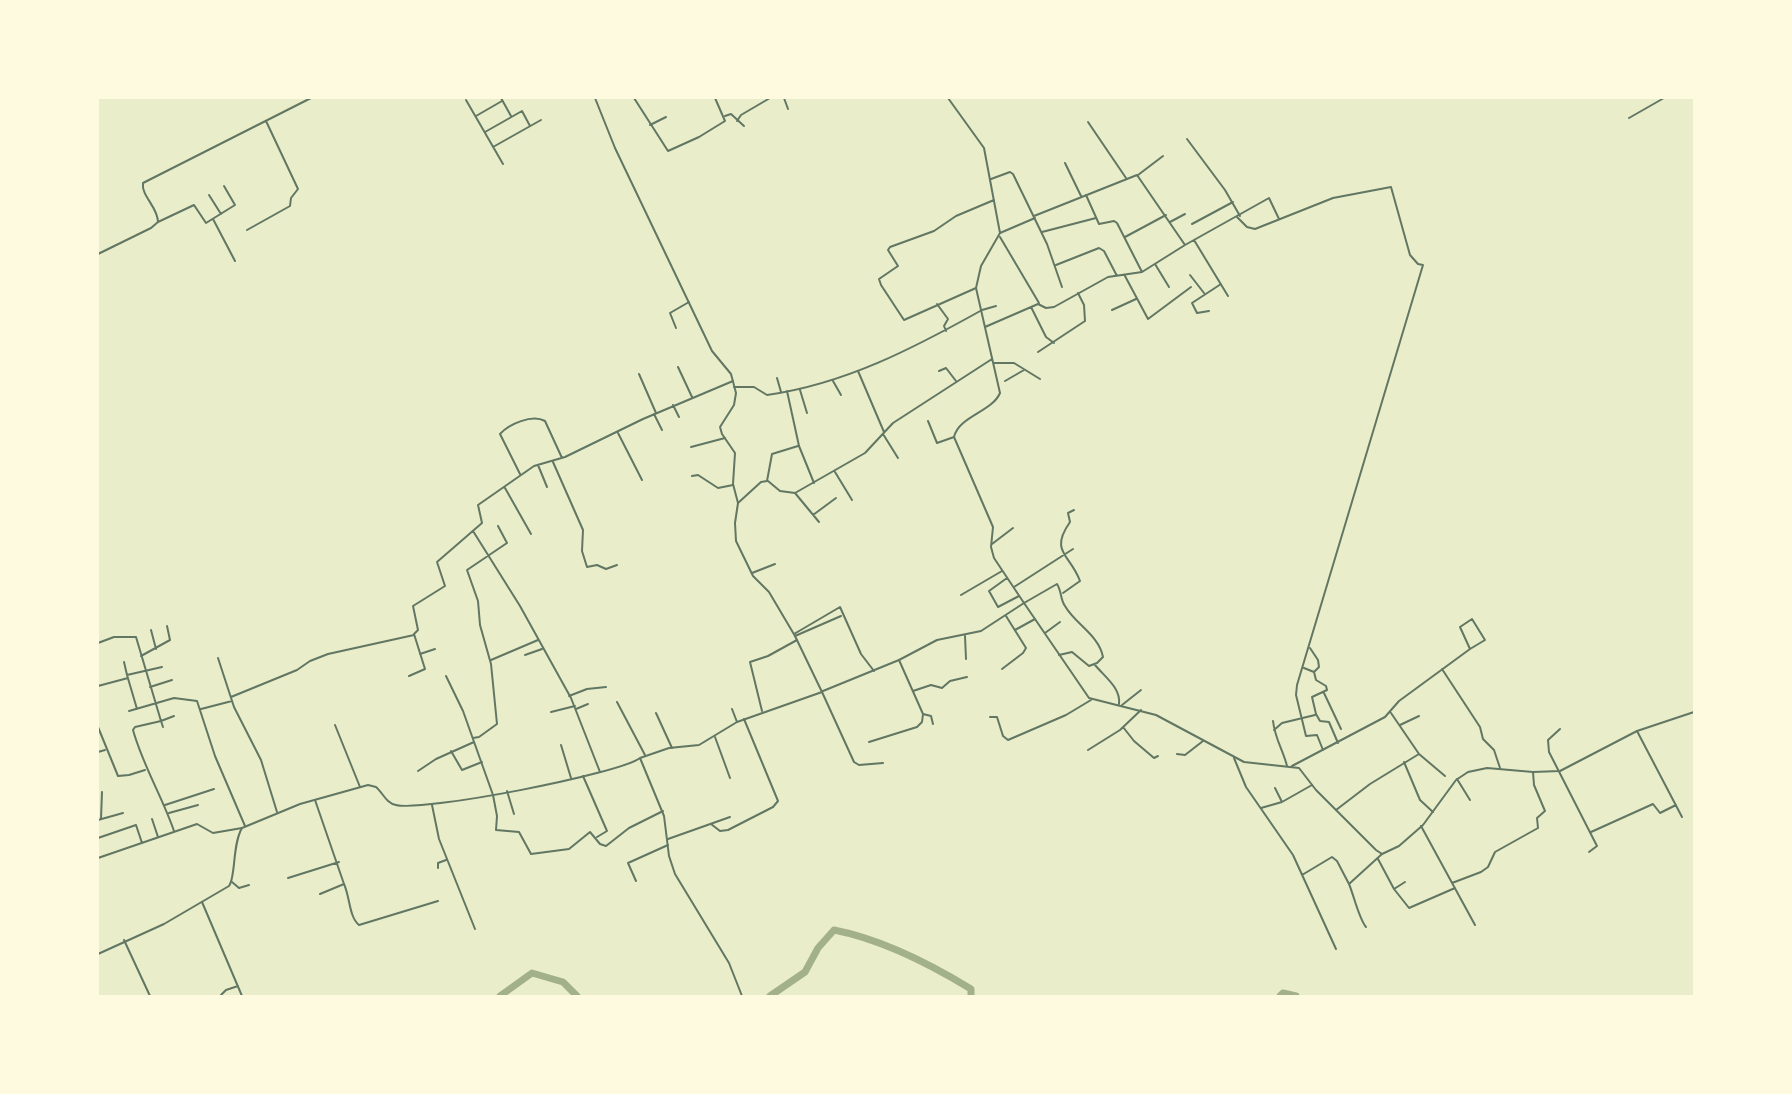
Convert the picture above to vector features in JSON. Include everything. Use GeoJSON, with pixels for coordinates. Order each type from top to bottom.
{"type":"FeatureCollection","features":[{"type":"Feature","properties":{"kind":"street"},"geometry":{"type":"LineString","coordinates":[[158,222],[157,215],[142,188],[143,183],[311,98]]}},
{"type":"Feature","properties":{"kind":"street"},"geometry":{"type":"LineString","coordinates":[[595,98],[615,148],[712,351],[733,381],[735,401],[720,427],[735,453],[733,485],[738,503],[735,537],[752,573],[769,592],[795,636],[854,762],[859,765],[883,763]]}},
{"type":"Feature","properties":{"kind":"street"},"geometry":{"type":"LineString","coordinates":[[634,98],[668,151],[724,122],[725,116],[716,98]]}},
{"type":"Feature","properties":{"kind":"street"},"geometry":{"type":"LineString","coordinates":[[737,121],[741,115],[770,98]]}},
{"type":"Feature","properties":{"kind":"street"},"geometry":{"type":"LineString","coordinates":[[784,98],[788,109]]}},
{"type":"Feature","properties":{"kind":"street"},"geometry":{"type":"LineString","coordinates":[[948,98],[984,148],[992,179],[1000,235],[1039,303],[1052,308],[1104,278],[1142,272],[1269,198],[1279,219]]}},
{"type":"Feature","properties":{"kind":"street"},"geometry":{"type":"LineString","coordinates":[[1629,118],[1664,98]]}},
{"type":"Feature","properties":{"kind":"street"},"geometry":{"type":"LineString","coordinates":[[475,116],[502,99],[511,117]]}},
{"type":"Feature","properties":{"kind":"street"},"geometry":{"type":"LineString","coordinates":[[466,100],[503,164]]}},
{"type":"Feature","properties":{"kind":"street"},"geometry":{"type":"LineString","coordinates":[[484,132],[522,111],[530,126]]}},
{"type":"Feature","properties":{"kind":"street"},"geometry":{"type":"LineString","coordinates":[[725,116],[731,114],[744,126]]}},
{"type":"Feature","properties":{"kind":"street"},"geometry":{"type":"LineString","coordinates":[[650,125],[666,117]]}},
{"type":"Feature","properties":{"kind":"street"},"geometry":{"type":"LineString","coordinates":[[493,147],[541,120]]}},
{"type":"Feature","properties":{"kind":"street"},"geometry":{"type":"LineString","coordinates":[[247,230],[290,206],[291,198],[298,189],[266,121]]}},
{"type":"Feature","properties":{"kind":"street"},"geometry":{"type":"LineString","coordinates":[[1088,122],[1126,178]]}},
{"type":"Feature","properties":{"kind":"street"},"geometry":{"type":"LineString","coordinates":[[1188,139],[1233,202],[1238,216],[1251,229],[1333,198],[1390,186],[1410,255],[1423,265],[1296,695],[1306,736],[1317,735],[1323,750]]}},
{"type":"Feature","properties":{"kind":"street"},"geometry":{"type":"LineString","coordinates":[[928,421],[936,442],[954,437],[958,429],[999,396],[999,383],[976,288],[981,266],[1000,235],[1035,217],[1138,175],[1163,156]]}},
{"type":"Feature","properties":{"kind":"street"},"geometry":{"type":"LineString","coordinates":[[1065,164],[1100,225],[1116,222],[1142,272]]}},
{"type":"Feature","properties":{"kind":"street"},"geometry":{"type":"LineString","coordinates":[[992,179],[1010,172],[1013,174],[1042,232],[1056,265],[1062,288]]}},
{"type":"Feature","properties":{"kind":"street"},"geometry":{"type":"LineString","coordinates":[[1138,175],[1185,245]]}},
{"type":"Feature","properties":{"kind":"street"},"geometry":{"type":"LineString","coordinates":[[98,254],[194,205],[206,224],[235,205],[224,186]]}},
{"type":"Feature","properties":{"kind":"street"},"geometry":{"type":"LineString","coordinates":[[209,195],[221,214]]}},
{"type":"Feature","properties":{"kind":"street"},"geometry":{"type":"LineString","coordinates":[[976,288],[902,319],[880,282],[882,275],[898,266],[888,249],[934,231],[956,216],[994,200]]}},
{"type":"Feature","properties":{"kind":"street"},"geometry":{"type":"LineString","coordinates":[[1192,224],[1233,202]]}},
{"type":"Feature","properties":{"kind":"street"},"geometry":{"type":"LineString","coordinates":[[1170,222],[1185,214]]}},
{"type":"Feature","properties":{"kind":"street"},"geometry":{"type":"LineString","coordinates":[[1125,237],[1166,215]]}},
{"type":"Feature","properties":{"kind":"street"},"geometry":{"type":"LineString","coordinates":[[1042,232],[1096,218]]}},
{"type":"Feature","properties":{"kind":"street"},"geometry":{"type":"LineString","coordinates":[[213,219],[235,261]]}},
{"type":"Feature","properties":{"kind":"street"},"geometry":{"type":"LineString","coordinates":[[1194,240],[1228,296]]}},
{"type":"Feature","properties":{"kind":"street"},"geometry":{"type":"LineString","coordinates":[[1056,265],[1099,248],[1104,251],[1117,276]]}},
{"type":"Feature","properties":{"kind":"street"},"geometry":{"type":"LineString","coordinates":[[1155,264],[1169,287]]}},
{"type":"Feature","properties":{"kind":"street"},"geometry":{"type":"LineString","coordinates":[[1190,275],[1204,293]]}},
{"type":"Feature","properties":{"kind":"street"},"geometry":{"type":"LineString","coordinates":[[1125,276],[1148,319],[1191,287]]}},
{"type":"Feature","properties":{"kind":"street"},"geometry":{"type":"LineString","coordinates":[[1209,311],[1197,313],[1191,305],[1204,293],[1221,284]]}},
{"type":"Feature","properties":{"kind":"street"},"geometry":{"type":"LineString","coordinates":[[1038,351],[1054,343],[1085,321],[1084,305],[1078,293]]}},
{"type":"Feature","properties":{"kind":"street"},"geometry":{"type":"LineString","coordinates":[[1112,310],[1136,299]]}},
{"type":"Feature","properties":{"kind":"street"},"geometry":{"type":"LineString","coordinates":[[676,328],[670,312],[689,302]]}},
{"type":"Feature","properties":{"kind":"street"},"geometry":{"type":"LineString","coordinates":[[985,327],[1039,303]]}},
{"type":"Feature","properties":{"kind":"street"},"geometry":{"type":"LineString","coordinates":[[937,304],[948,319],[944,326],[946,331]]}},
{"type":"Feature","properties":{"kind":"street"},"geometry":{"type":"LineString","coordinates":[[734,387],[754,387],[767,395],[800,390],[833,381],[946,331],[982,310],[996,306]]}},
{"type":"Feature","properties":{"kind":"street"},"geometry":{"type":"LineString","coordinates":[[1031,307],[1046,337],[1054,343]]}},
{"type":"Feature","properties":{"kind":"street"},"geometry":{"type":"LineString","coordinates":[[738,503],[761,482],[767,481],[780,491],[795,493],[835,472],[865,453],[903,416],[992,359]]}},
{"type":"Feature","properties":{"kind":"street"},"geometry":{"type":"LineString","coordinates":[[993,363],[1009,362],[1040,379]]}},
{"type":"Feature","properties":{"kind":"street"},"geometry":{"type":"LineString","coordinates":[[678,367],[692,397]]}},
{"type":"Feature","properties":{"kind":"street"},"geometry":{"type":"LineString","coordinates":[[939,371],[946,368],[956,381]]}},
{"type":"Feature","properties":{"kind":"street"},"geometry":{"type":"LineString","coordinates":[[1005,381],[1024,370]]}},
{"type":"Feature","properties":{"kind":"street"},"geometry":{"type":"LineString","coordinates":[[858,371],[883,433],[898,458]]}},
{"type":"Feature","properties":{"kind":"street"},"geometry":{"type":"LineString","coordinates":[[639,374],[662,430]]}},
{"type":"Feature","properties":{"kind":"street"},"geometry":{"type":"LineString","coordinates":[[777,378],[781,392]]}},
{"type":"Feature","properties":{"kind":"street"},"geometry":{"type":"LineString","coordinates":[[201,709],[231,699],[328,654],[414,635],[418,630],[413,606],[446,585],[437,567],[437,561],[483,521],[478,505],[505,488],[520,474],[538,465],[553,462],[655,413],[733,381]]}},
{"type":"Feature","properties":{"kind":"street"},"geometry":{"type":"LineString","coordinates":[[833,381],[841,395]]}},
{"type":"Feature","properties":{"kind":"street"},"geometry":{"type":"LineString","coordinates":[[800,390],[807,413]]}},
{"type":"Feature","properties":{"kind":"street"},"geometry":{"type":"LineString","coordinates":[[787,391],[799,446],[814,483]]}},
{"type":"Feature","properties":{"kind":"street"},"geometry":{"type":"LineString","coordinates":[[673,405],[679,417]]}},
{"type":"Feature","properties":{"kind":"street"},"geometry":{"type":"LineString","coordinates":[[520,474],[500,434],[522,421],[538,418],[545,421],[562,458]]}},
{"type":"Feature","properties":{"kind":"street"},"geometry":{"type":"LineString","coordinates":[[618,432],[642,480]]}},
{"type":"Feature","properties":{"kind":"street"},"geometry":{"type":"LineString","coordinates":[[954,437],[993,527],[994,558],[1083,692],[1091,699],[1141,710],[1169,721],[1234,758],[1261,765],[1292,766],[1304,772],[1312,785],[1382,854]]}},
{"type":"Feature","properties":{"kind":"street"},"geometry":{"type":"LineString","coordinates":[[691,447],[725,438]]}},
{"type":"Feature","properties":{"kind":"street"},"geometry":{"type":"LineString","coordinates":[[767,481],[772,454],[799,446]]}},
{"type":"Feature","properties":{"kind":"street"},"geometry":{"type":"LineString","coordinates":[[553,462],[583,530],[582,551],[587,567],[597,566],[606,569],[617,565]]}},
{"type":"Feature","properties":{"kind":"street"},"geometry":{"type":"LineString","coordinates":[[538,465],[547,487]]}},
{"type":"Feature","properties":{"kind":"street"},"geometry":{"type":"LineString","coordinates":[[835,472],[852,500]]}},
{"type":"Feature","properties":{"kind":"street"},"geometry":{"type":"LineString","coordinates":[[692,476],[698,475],[718,488],[733,485]]}},
{"type":"Feature","properties":{"kind":"street"},"geometry":{"type":"LineString","coordinates":[[505,488],[531,534]]}},
{"type":"Feature","properties":{"kind":"street"},"geometry":{"type":"LineString","coordinates":[[795,493],[819,522]]}},
{"type":"Feature","properties":{"kind":"street"},"geometry":{"type":"LineString","coordinates":[[813,514],[836,498]]}},
{"type":"Feature","properties":{"kind":"street"},"geometry":{"type":"LineString","coordinates":[[1063,593],[1080,580],[1059,538],[1070,522],[1068,513],[1074,510]]}},
{"type":"Feature","properties":{"kind":"street"},"geometry":{"type":"LineString","coordinates":[[418,771],[497,725],[490,660],[480,625],[478,601],[466,572],[507,543],[498,526]]}},
{"type":"Feature","properties":{"kind":"street"},"geometry":{"type":"LineString","coordinates":[[992,544],[1013,528]]}},
{"type":"Feature","properties":{"kind":"street"},"geometry":{"type":"LineString","coordinates":[[474,531],[520,606],[576,707],[600,773]]}},
{"type":"Feature","properties":{"kind":"street"},"geometry":{"type":"LineString","coordinates":[[1014,587],[1073,549]]}},
{"type":"Feature","properties":{"kind":"street"},"geometry":{"type":"LineString","coordinates":[[752,573],[775,564]]}},
{"type":"Feature","properties":{"kind":"street"},"geometry":{"type":"LineString","coordinates":[[961,595],[1002,571]]}},
{"type":"Feature","properties":{"kind":"street"},"geometry":{"type":"LineString","coordinates":[[1007,578],[989,591],[998,608],[1019,596]]}},
{"type":"Feature","properties":{"kind":"street"},"geometry":{"type":"LineString","coordinates":[[98,858],[197,824],[213,833],[243,827],[278,812],[360,787],[375,786],[387,801],[395,805],[432,805],[600,773],[645,755],[672,748],[699,745],[737,722],[874,671],[937,640],[981,631],[1055,583],[1063,593],[1064,606],[1102,652],[1102,659],[1095,664],[1087,665],[1072,652],[1059,655]]}},
{"type":"Feature","properties":{"kind":"street"},"geometry":{"type":"LineString","coordinates":[[762,711],[750,662],[768,656],[840,607],[861,654],[874,671]]}},
{"type":"Feature","properties":{"kind":"street"},"geometry":{"type":"LineString","coordinates":[[795,636],[841,616]]}},
{"type":"Feature","properties":{"kind":"street"},"geometry":{"type":"LineString","coordinates":[[1002,669],[1026,650],[1006,616]]}},
{"type":"Feature","properties":{"kind":"street"},"geometry":{"type":"LineString","coordinates":[[1015,630],[1035,619]]}},
{"type":"Feature","properties":{"kind":"street"},"geometry":{"type":"LineString","coordinates":[[1292,766],[1391,713],[1399,701],[1485,640],[1472,619],[1460,627],[1470,649]]}},
{"type":"Feature","properties":{"kind":"street"},"geometry":{"type":"LineString","coordinates":[[1045,633],[1059,622]]}},
{"type":"Feature","properties":{"kind":"street"},"geometry":{"type":"LineString","coordinates":[[141,656],[170,640],[167,626]]}},
{"type":"Feature","properties":{"kind":"street"},"geometry":{"type":"LineString","coordinates":[[151,630],[156,649]]}},
{"type":"Feature","properties":{"kind":"street"},"geometry":{"type":"LineString","coordinates":[[409,676],[424,670],[414,635]]}},
{"type":"Feature","properties":{"kind":"street"},"geometry":{"type":"LineString","coordinates":[[98,643],[114,637],[135,636],[163,726]]}},
{"type":"Feature","properties":{"kind":"street"},"geometry":{"type":"LineString","coordinates":[[965,636],[966,659]]}},
{"type":"Feature","properties":{"kind":"street"},"geometry":{"type":"LineString","coordinates":[[490,660],[538,640]]}},
{"type":"Feature","properties":{"kind":"street"},"geometry":{"type":"LineString","coordinates":[[1310,648],[1318,660],[1319,667],[1314,672]]}},
{"type":"Feature","properties":{"kind":"street"},"geometry":{"type":"LineString","coordinates":[[420,654],[435,649]]}},
{"type":"Feature","properties":{"kind":"street"},"geometry":{"type":"LineString","coordinates":[[525,655],[542,649]]}},
{"type":"Feature","properties":{"kind":"street"},"geometry":{"type":"LineString","coordinates":[[218,658],[231,699],[261,760],[278,812]]}},
{"type":"Feature","properties":{"kind":"street"},"geometry":{"type":"LineString","coordinates":[[869,742],[917,727],[922,722],[922,714],[899,660]]}},
{"type":"Feature","properties":{"kind":"street"},"geometry":{"type":"LineString","coordinates":[[124,662],[137,709]]}},
{"type":"Feature","properties":{"kind":"street"},"geometry":{"type":"LineString","coordinates":[[1095,664],[1116,689],[1120,697],[1120,705]]}},
{"type":"Feature","properties":{"kind":"street"},"geometry":{"type":"LineString","coordinates":[[98,686],[162,667]]}},
{"type":"Feature","properties":{"kind":"street"},"geometry":{"type":"LineString","coordinates":[[1304,668],[1314,672]]}},
{"type":"Feature","properties":{"kind":"street"},"geometry":{"type":"LineString","coordinates":[[1442,669],[1480,727],[1483,739],[1494,750],[1500,768]]}},
{"type":"Feature","properties":{"kind":"street"},"geometry":{"type":"LineString","coordinates":[[1314,672],[1316,680],[1327,688],[1324,693],[1312,697],[1316,714],[1320,721],[1329,722],[1338,743]]}},
{"type":"Feature","properties":{"kind":"street"},"geometry":{"type":"LineString","coordinates":[[446,676],[464,711],[493,795],[497,816],[496,830],[519,832],[531,855],[568,849],[588,832],[596,837],[600,844],[606,846],[629,828],[663,811]]}},
{"type":"Feature","properties":{"kind":"street"},"geometry":{"type":"LineString","coordinates":[[913,691],[931,685],[942,688],[950,681],[967,677]]}},
{"type":"Feature","properties":{"kind":"street"},"geometry":{"type":"LineString","coordinates":[[150,687],[172,680]]}},
{"type":"Feature","properties":{"kind":"street"},"geometry":{"type":"LineString","coordinates":[[569,696],[587,689],[606,687]]}},
{"type":"Feature","properties":{"kind":"street"},"geometry":{"type":"LineString","coordinates":[[1120,705],[1141,690]]}},
{"type":"Feature","properties":{"kind":"street"},"geometry":{"type":"LineString","coordinates":[[1324,693],[1341,729]]}},
{"type":"Feature","properties":{"kind":"street"},"geometry":{"type":"LineString","coordinates":[[129,711],[174,698],[196,700],[201,709],[207,735],[243,827],[234,848],[232,882]]}},
{"type":"Feature","properties":{"kind":"street"},"geometry":{"type":"LineString","coordinates":[[990,717],[997,717],[1004,739],[1008,740],[1066,715],[1091,699]]}},
{"type":"Feature","properties":{"kind":"street"},"geometry":{"type":"LineString","coordinates":[[617,702],[645,755]]}},
{"type":"Feature","properties":{"kind":"street"},"geometry":{"type":"LineString","coordinates":[[550,712],[588,705]]}},
{"type":"Feature","properties":{"kind":"street"},"geometry":{"type":"LineString","coordinates":[[732,710],[737,722]]}},
{"type":"Feature","properties":{"kind":"street"},"geometry":{"type":"LineString","coordinates":[[1088,750],[1123,728],[1141,710]]}},
{"type":"Feature","properties":{"kind":"street"},"geometry":{"type":"LineString","coordinates":[[1349,884],[1382,854],[1399,846],[1421,826],[1457,779],[1477,769],[1560,771],[1637,732],[1695,712]]}},
{"type":"Feature","properties":{"kind":"street"},"geometry":{"type":"LineString","coordinates":[[656,713],[672,748]]}},
{"type":"Feature","properties":{"kind":"street"},"geometry":{"type":"LineString","coordinates":[[1391,713],[1419,753],[1445,776]]}},
{"type":"Feature","properties":{"kind":"street"},"geometry":{"type":"LineString","coordinates":[[922,714],[931,716],[933,724]]}},
{"type":"Feature","properties":{"kind":"street"},"geometry":{"type":"LineString","coordinates":[[1274,730],[1282,723],[1316,714]]}},
{"type":"Feature","properties":{"kind":"street"},"geometry":{"type":"LineString","coordinates":[[174,716],[133,729],[146,769],[165,805],[174,831]]}},
{"type":"Feature","properties":{"kind":"street"},"geometry":{"type":"LineString","coordinates":[[1400,725],[1419,716]]}},
{"type":"Feature","properties":{"kind":"street"},"geometry":{"type":"LineString","coordinates":[[711,824],[720,831],[728,830],[773,807],[778,801],[744,719]]}},
{"type":"Feature","properties":{"kind":"street"},"geometry":{"type":"LineString","coordinates":[[1273,721],[1276,741],[1283,751],[1287,766]]}},
{"type":"Feature","properties":{"kind":"street"},"geometry":{"type":"LineString","coordinates":[[335,725],[360,787]]}},
{"type":"Feature","properties":{"kind":"street"},"geometry":{"type":"LineString","coordinates":[[98,728],[105,750],[119,776],[146,769]]}},
{"type":"Feature","properties":{"kind":"street"},"geometry":{"type":"LineString","coordinates":[[1123,728],[1140,747],[1154,758],[1158,756]]}},
{"type":"Feature","properties":{"kind":"street"},"geometry":{"type":"LineString","coordinates":[[1560,729],[1548,740],[1549,752],[1597,846],[1589,852]]}},
{"type":"Feature","properties":{"kind":"street"},"geometry":{"type":"LineString","coordinates":[[1637,732],[1682,817]]}},
{"type":"Feature","properties":{"kind":"street"},"geometry":{"type":"LineString","coordinates":[[715,737],[730,778]]}},
{"type":"Feature","properties":{"kind":"street"},"geometry":{"type":"LineString","coordinates":[[98,742],[102,741]]}},
{"type":"Feature","properties":{"kind":"street"},"geometry":{"type":"LineString","coordinates":[[1177,754],[1185,755],[1203,741]]}},
{"type":"Feature","properties":{"kind":"street"},"geometry":{"type":"LineString","coordinates":[[561,745],[570,778]]}},
{"type":"Feature","properties":{"kind":"street"},"geometry":{"type":"LineString","coordinates":[[98,752],[105,750]]}},
{"type":"Feature","properties":{"kind":"street"},"geometry":{"type":"LineString","coordinates":[[451,751],[462,770],[482,762]]}},
{"type":"Feature","properties":{"kind":"street"},"geometry":{"type":"LineString","coordinates":[[1336,810],[1370,783],[1419,753]]}},
{"type":"Feature","properties":{"kind":"street"},"geometry":{"type":"LineString","coordinates":[[640,758],[663,811],[675,874],[723,952],[742,996]]}},
{"type":"Feature","properties":{"kind":"street"},"geometry":{"type":"LineString","coordinates":[[1234,758],[1242,780],[1293,855],[1336,949]]}},
{"type":"Feature","properties":{"kind":"street"},"geometry":{"type":"LineString","coordinates":[[1404,762],[1420,800],[1433,812]]}},
{"type":"Feature","properties":{"kind":"street"},"geometry":{"type":"LineString","coordinates":[[1452,883],[1481,872],[1488,867],[1495,852],[1538,828],[1537,818],[1545,811],[1534,785],[1533,772]]}},
{"type":"Feature","properties":{"kind":"street"},"geometry":{"type":"LineString","coordinates":[[583,776],[607,832],[596,837]]}},
{"type":"Feature","properties":{"kind":"street"},"geometry":{"type":"LineString","coordinates":[[1457,779],[1470,800]]}},
{"type":"Feature","properties":{"kind":"street"},"geometry":{"type":"LineString","coordinates":[[1261,809],[1282,802],[1312,785]]}},
{"type":"Feature","properties":{"kind":"street"},"geometry":{"type":"LineString","coordinates":[[1275,788],[1282,802]]}},
{"type":"Feature","properties":{"kind":"street"},"geometry":{"type":"LineString","coordinates":[[165,805],[214,789]]}},
{"type":"Feature","properties":{"kind":"street"},"geometry":{"type":"LineString","coordinates":[[507,791],[514,814]]}},
{"type":"Feature","properties":{"kind":"street"},"geometry":{"type":"LineString","coordinates":[[102,792],[99,820],[123,813]]}},
{"type":"Feature","properties":{"kind":"street"},"geometry":{"type":"LineString","coordinates":[[315,800],[351,899],[352,917],[359,925],[438,901]]}},
{"type":"Feature","properties":{"kind":"street"},"geometry":{"type":"LineString","coordinates":[[1591,832],[1653,804],[1660,813],[1676,806]]}},
{"type":"Feature","properties":{"kind":"street"},"geometry":{"type":"LineString","coordinates":[[168,814],[198,805]]}},
{"type":"Feature","properties":{"kind":"street"},"geometry":{"type":"LineString","coordinates":[[432,805],[434,824],[446,860],[475,929]]}},
{"type":"Feature","properties":{"kind":"street"},"geometry":{"type":"LineString","coordinates":[[668,839],[730,817]]}},
{"type":"Feature","properties":{"kind":"street"},"geometry":{"type":"LineString","coordinates":[[152,819],[158,837]]}},
{"type":"Feature","properties":{"kind":"street"},"geometry":{"type":"LineString","coordinates":[[98,838],[136,825],[142,843]]}},
{"type":"Feature","properties":{"kind":"street"},"geometry":{"type":"LineString","coordinates":[[1421,826],[1475,925]]}},
{"type":"Feature","properties":{"kind":"street"},"geometry":{"type":"LineString","coordinates":[[636,881],[628,863],[668,845]]}},
{"type":"Feature","properties":{"kind":"street"},"geometry":{"type":"LineString","coordinates":[[1302,875],[1332,856],[1349,884],[1360,910],[1361,921],[1366,927]]}},
{"type":"Feature","properties":{"kind":"street"},"geometry":{"type":"LineString","coordinates":[[1378,859],[1394,889],[1409,908],[1455,888]]}},
{"type":"Feature","properties":{"kind":"street"},"geometry":{"type":"LineString","coordinates":[[438,868],[438,863],[446,860]]}},
{"type":"Feature","properties":{"kind":"street"},"geometry":{"type":"LineString","coordinates":[[288,878],[339,862]]}},
{"type":"Feature","properties":{"kind":"street"},"geometry":{"type":"LineString","coordinates":[[232,882],[239,888],[249,885]]}},
{"type":"Feature","properties":{"kind":"street"},"geometry":{"type":"LineString","coordinates":[[98,954],[124,940],[164,924],[232,882]]}},
{"type":"Feature","properties":{"kind":"street"},"geometry":{"type":"LineString","coordinates":[[1394,889],[1405,882]]}},
{"type":"Feature","properties":{"kind":"street"},"geometry":{"type":"LineString","coordinates":[[320,894],[345,884]]}},
{"type":"Feature","properties":{"kind":"street"},"geometry":{"type":"LineString","coordinates":[[202,902],[243,996]]}},
{"type":"Feature","properties":{"kind":"street"},"geometry":{"type":"LineString","coordinates":[[124,940],[150,996]]}},
{"type":"Feature","properties":{"kind":"street"},"geometry":{"type":"LineString","coordinates":[[221,995],[226,990],[238,986]]}},
{"type":"Feature","properties":{"kind":"waterway"},"geometry":{"type":"LineString","coordinates":[[770,996],[805,972],[818,948],[834,930],[887,946],[939,970],[971,989],[971,996]]}},
{"type":"Feature","properties":{"kind":"waterway"},"geometry":{"type":"LineString","coordinates":[[500,996],[532,973],[563,982],[577,996]]}},
{"type":"Feature","properties":{"kind":"waterway"},"geometry":{"type":"LineString","coordinates":[[1280,996],[1283,993],[1296,996]]}}]}
